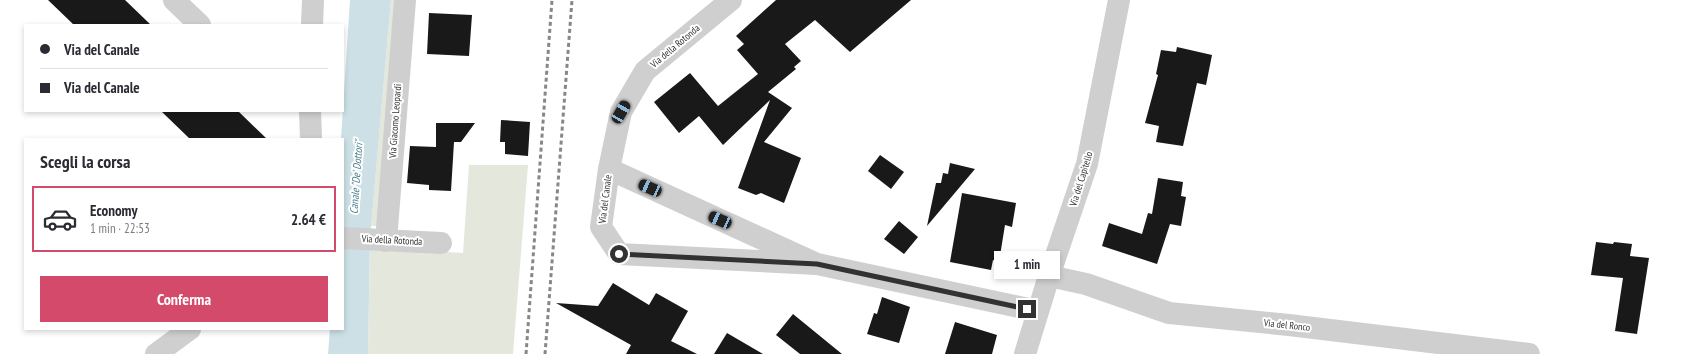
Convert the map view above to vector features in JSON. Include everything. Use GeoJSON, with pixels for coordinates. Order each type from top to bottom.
{"type":"FeatureCollection","features":[{"type":"Feature","properties":{"kind":"street"},"geometry":{"type":"LineString","coordinates":[[174,0],[199,24]]}},
{"type":"Feature","properties":{"kind":"street"},"geometry":{"type":"LineString","coordinates":[[312,24],[313,0]]}},
{"type":"Feature","properties":{"kind":"street","name":"Via Giacomo Leopardi"},"geometry":{"type":"LineString","coordinates":[[378,240],[405,0]]}},
{"type":"Feature","properties":{"kind":"street","name":"Via della Rotonda"},"geometry":{"type":"LineString","coordinates":[[609,169],[621,112],[645,71],[731,0]]}},
{"type":"Feature","properties":{"kind":"street","name":"Via del Capitello"},"geometry":{"type":"LineString","coordinates":[[1025,354],[1049,276],[1087,164],[1119,0]]}},
{"type":"Feature","properties":{"kind":"street"},"geometry":{"type":"LineString","coordinates":[[310,112],[311,138]]}},
{"type":"Feature","properties":{"kind":"street","name":"Via del Canale"},"geometry":{"type":"LineString","coordinates":[[817,264],[609,169],[601,227],[619,254],[817,264],[1038,311]]}},
{"type":"Feature","properties":{"kind":"street","name":"Via della Rotonda"},"geometry":{"type":"LineString","coordinates":[[344,238],[441,243]]}},
{"type":"Feature","properties":{"kind":"street","name":"Via del Ronco"},"geometry":{"type":"LineString","coordinates":[[1049,276],[1086,284],[1169,313],[1289,325],[1411,347],[1529,354]]}},
{"type":"Feature","properties":{"kind":"street"},"geometry":{"type":"LineString","coordinates":[[156,354],[189,330]]}},
{"type":"Feature","properties":{"kind":"shaded area"},"geometry":{"type":"Polygon","coordinates":[[[391,0],[401,0],[381,226],[371,226],[391,0]]]}},
{"type":"Feature","properties":{"kind":"shaded area"},"geometry":{"type":"Polygon","coordinates":[[[469,165],[528,165],[513,354],[368,354],[370,247],[463,253],[469,165]]]}},
{"type":"Feature","properties":{"kind":"water","name":"Canale \"De' Dottori\""},"geometry":{"type":"Polygon","coordinates":[[[350,0],[391,0],[370,239],[368,354],[328,354],[330,330],[344,330],[344,138],[341,138],[343,112],[344,112],[350,0]]]}},
{"type":"Feature","properties":{"kind":"building"},"geometry":{"type":"Polygon","coordinates":[[[48,0],[125,0],[150,24],[73,24],[48,0]]]}},
{"type":"Feature","properties":{"kind":"building"},"geometry":{"type":"Polygon","coordinates":[[[776,0],[911,0],[850,52],[815,20],[785,44],[801,61],[794,67],[796,69],[768,92],[792,108],[764,142],[801,158],[784,203],[761,193],[756,195],[738,188],[770,100],[723,145],[699,116],[679,133],[654,102],[690,73],[718,106],[758,74],[737,50],[744,44],[736,36],[776,0]]]}},
{"type":"Feature","properties":{"kind":"building"},"geometry":{"type":"Polygon","coordinates":[[[429,13],[472,15],[469,56],[427,54],[429,13]]]}},
{"type":"Feature","properties":{"kind":"building"},"geometry":{"type":"Polygon","coordinates":[[[1177,47],[1212,55],[1206,85],[1197,83],[1183,146],[1156,142],[1159,126],[1145,123],[1158,75],[1156,74],[1161,50],[1176,52],[1177,47]]]}},
{"type":"Feature","properties":{"kind":"building"},"geometry":{"type":"Polygon","coordinates":[[[162,112],[239,112],[266,138],[189,138],[162,112]]]}},
{"type":"Feature","properties":{"kind":"building"},"geometry":{"type":"Polygon","coordinates":[[[501,120],[530,122],[528,156],[505,154],[505,142],[500,142],[501,120]]]}},
{"type":"Feature","properties":{"kind":"building"},"geometry":{"type":"Polygon","coordinates":[[[436,123],[475,123],[461,142],[454,142],[451,191],[429,190],[429,185],[407,183],[410,146],[436,147],[436,123]]]}},
{"type":"Feature","properties":{"kind":"building"},"geometry":{"type":"Polygon","coordinates":[[[880,155],[904,172],[891,189],[868,171],[880,155]]]}},
{"type":"Feature","properties":{"kind":"building"},"geometry":{"type":"Polygon","coordinates":[[[950,163],[975,169],[927,226],[936,183],[941,183],[943,173],[948,174],[950,163]]]}},
{"type":"Feature","properties":{"kind":"building"},"geometry":{"type":"Polygon","coordinates":[[[1158,178],[1183,182],[1181,196],[1186,197],[1181,226],[1170,224],[1157,264],[1102,246],[1109,223],[1142,234],[1148,213],[1152,214],[1158,178]]]}},
{"type":"Feature","properties":{"kind":"building"},"geometry":{"type":"Polygon","coordinates":[[[962,193],[1016,203],[1012,227],[1005,225],[999,262],[993,260],[991,270],[950,262],[962,193]]]}},
{"type":"Feature","properties":{"kind":"building"},"geometry":{"type":"Polygon","coordinates":[[[899,221],[918,237],[904,254],[884,239],[899,221]]]}},
{"type":"Feature","properties":{"kind":"building"},"geometry":{"type":"Polygon","coordinates":[[[1596,242],[1632,244],[1630,256],[1649,258],[1637,334],[1615,331],[1623,278],[1591,275],[1596,242]]]}},
{"type":"Feature","properties":{"kind":"building"},"geometry":{"type":"Polygon","coordinates":[[[613,283],[649,305],[656,293],[688,311],[671,341],[697,354],[626,354],[631,345],[556,303],[598,306],[613,283]]]}},
{"type":"Feature","properties":{"kind":"building"},"geometry":{"type":"Polygon","coordinates":[[[882,297],[910,307],[899,343],[867,334],[874,313],[877,314],[882,297]]]}},
{"type":"Feature","properties":{"kind":"building"},"geometry":{"type":"Polygon","coordinates":[[[793,314],[842,354],[800,354],[776,335],[793,314]]]}},
{"type":"Feature","properties":{"kind":"building"},"geometry":{"type":"Polygon","coordinates":[[[955,322],[997,335],[992,354],[945,354],[955,322]]]}},
{"type":"Feature","properties":{"kind":"building"},"geometry":{"type":"Polygon","coordinates":[[[727,333],[763,354],[714,354],[727,333]]]}},
{"type":"Feature","properties":{"kind":"railway"},"geometry":{"type":"LineString","coordinates":[[526,354],[552,0]]}},
{"type":"Feature","properties":{"kind":"railway"},"geometry":{"type":"LineString","coordinates":[[545,354],[572,0]]}},
{"type":"Feature","properties":{"kind":"route"},"geometry":{"type":"LineString","coordinates":[[619,254],[817,264],[1027,309]]}}]}
